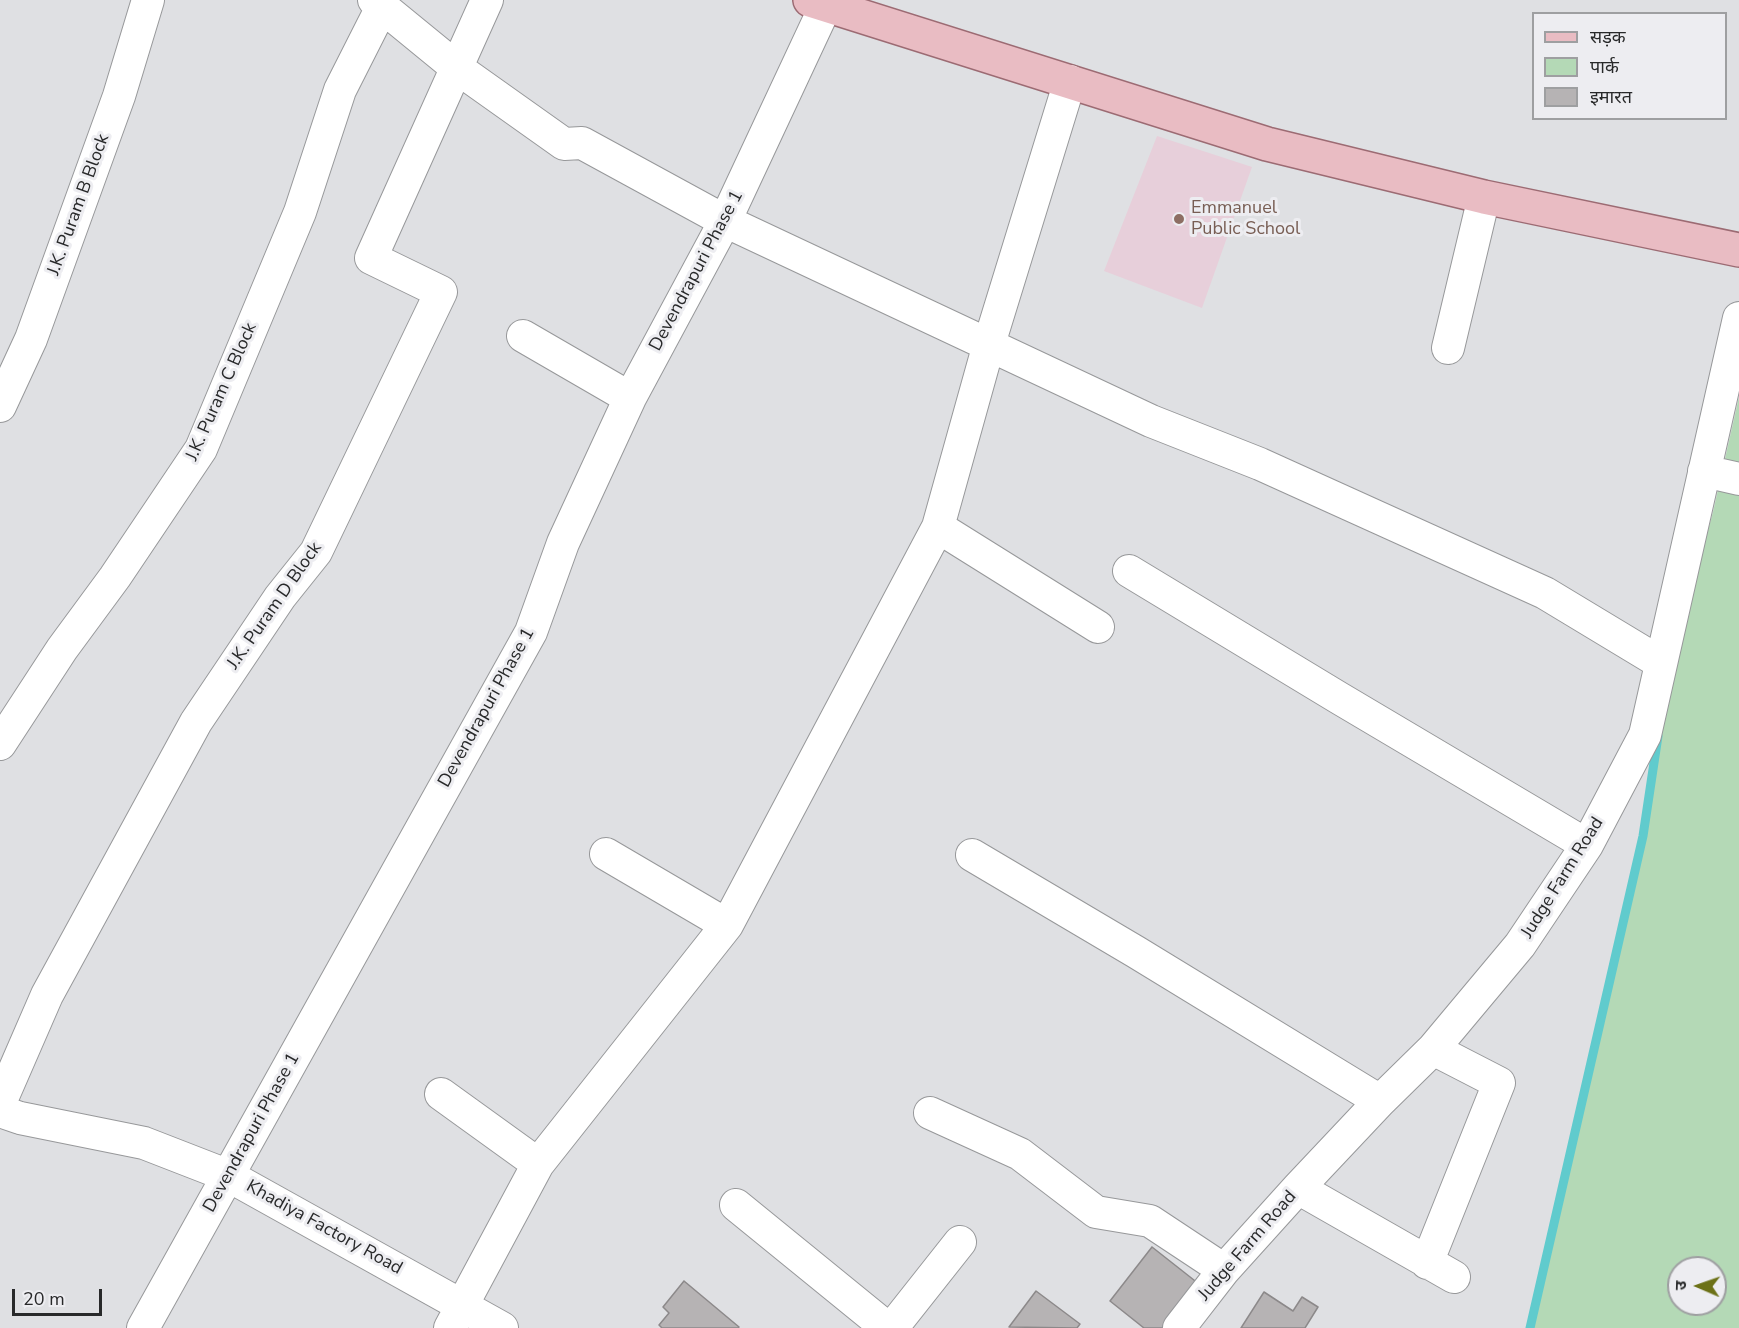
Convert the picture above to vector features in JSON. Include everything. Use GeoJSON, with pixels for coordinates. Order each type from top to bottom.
{"type":"FeatureCollection","features":[{"type":"Feature","properties":{"kind":"main road"},"geometry":{"type":"LineString","coordinates":[[818,3],[1267,144],[1484,197],[1739,250]]}},
{"type":"Feature","properties":{"kind":"street","name":"J.K. Puram B Block"},"geometry":{"type":"LineString","coordinates":[[0,406],[39,317],[119,96],[148,0]]}},
{"type":"Feature","properties":{"kind":"street"},"geometry":{"type":"LineString","coordinates":[[457,68],[487,0]]}},
{"type":"Feature","properties":{"kind":"street"},"geometry":{"type":"LineString","coordinates":[[378,3],[457,68],[564,144],[582,143],[725,221],[1151,421],[1260,464],[1545,593],[1661,663]]}},
{"type":"Feature","properties":{"kind":"street","name":"J.K. Puram C Block"},"geometry":{"type":"LineString","coordinates":[[0,744],[62,649],[115,577],[201,449],[300,212],[340,90],[378,3]]}},
{"type":"Feature","properties":{"kind":"street","name":"Devendrapuri Phase 1"},"geometry":{"type":"LineString","coordinates":[[142,1328],[531,632],[562,543],[630,398],[725,221],[818,3]]}},
{"type":"Feature","properties":{"kind":"street","name":"J.K. Puram D Block"},"geometry":{"type":"LineString","coordinates":[[0,1103],[46,995],[196,722],[280,597],[316,552],[441,292],[371,258],[457,68]]}},
{"type":"Feature","properties":{"kind":"street"},"geometry":{"type":"LineString","coordinates":[[456,1316],[538,1164],[727,925],[938,526],[989,344],[1070,81]]}},
{"type":"Feature","properties":{"kind":"street"},"geometry":{"type":"LineString","coordinates":[[1448,348],[1484,197]]}},
{"type":"Feature","properties":{"kind":"street","name":"Judge Farm Road"},"geometry":{"type":"LineString","coordinates":[[1179,1328],[1224,1270],[1298,1188],[1433,1049],[1520,945],[1587,845],[1645,735],[1739,318]]}},
{"type":"Feature","properties":{"kind":"street"},"geometry":{"type":"LineString","coordinates":[[523,336],[630,398]]}},
{"type":"Feature","properties":{"kind":"street"},"geometry":{"type":"LineString","coordinates":[[1704,471],[1739,479]]}},
{"type":"Feature","properties":{"kind":"street"},"geometry":{"type":"LineString","coordinates":[[938,526],[1098,627]]}},
{"type":"Feature","properties":{"kind":"street"},"geometry":{"type":"LineString","coordinates":[[1129,571],[1587,845]]}},
{"type":"Feature","properties":{"kind":"street"},"geometry":{"type":"LineString","coordinates":[[606,854],[727,925]]}},
{"type":"Feature","properties":{"kind":"street"},"geometry":{"type":"LineString","coordinates":[[972,855],[1380,1101]]}},
{"type":"Feature","properties":{"kind":"street"},"geometry":{"type":"LineString","coordinates":[[1298,1188],[1441,1270],[1500,1083],[1433,1049]]}},
{"type":"Feature","properties":{"kind":"street"},"geometry":{"type":"LineString","coordinates":[[441,1094],[538,1164]]}},
{"type":"Feature","properties":{"kind":"street","name":"Khadiya Factory Road"},"geometry":{"type":"LineString","coordinates":[[0,1111],[20,1118],[144,1143],[229,1176],[456,1316],[502,1328]]}},
{"type":"Feature","properties":{"kind":"street"},"geometry":{"type":"LineString","coordinates":[[930,1113],[1020,1154],[1096,1212],[1150,1221],[1224,1270]]}},
{"type":"Feature","properties":{"kind":"street"},"geometry":{"type":"LineString","coordinates":[[736,1205],[887,1328]]}},
{"type":"Feature","properties":{"kind":"street"},"geometry":{"type":"LineString","coordinates":[[891,1328],[960,1242]]}},
{"type":"Feature","properties":{"kind":"shaded area","name":"Emmanuel Public School"},"geometry":{"type":"Polygon","coordinates":[[[1157,136],[1252,167],[1202,308],[1104,271],[1157,136]]]}},
{"type":"Feature","properties":{"kind":"green space"},"geometry":{"type":"Polygon","coordinates":[[[1739,397],[1739,1328],[1530,1328],[1643,836],[1666,683],[1713,512],[1739,397]]]}},
{"type":"Feature","properties":{"kind":"building"},"geometry":{"type":"Polygon","coordinates":[[[1152,1247],[1199,1284],[1165,1328],[1144,1328],[1110,1301],[1152,1247]]]}},
{"type":"Feature","properties":{"kind":"building"},"geometry":{"type":"Polygon","coordinates":[[[684,1281],[739,1327],[662,1328],[659,1325],[669,1313],[663,1307],[684,1281]]]}},
{"type":"Feature","properties":{"kind":"building"},"geometry":{"type":"Polygon","coordinates":[[[1036,1291],[1080,1324],[1077,1328],[1009,1327],[1036,1291]]]}},
{"type":"Feature","properties":{"kind":"building"},"geometry":{"type":"Polygon","coordinates":[[[1264,1292],[1293,1311],[1302,1297],[1318,1307],[1305,1328],[1241,1328],[1264,1292]]]}},
{"type":"Feature","properties":{"kind":"waterway"},"geometry":{"type":"LineString","coordinates":[[1530,1328],[1643,836],[1658,736]]}},
{"type":"Feature","properties":{"kind":"place","name":"Emmanuel Public School"},"geometry":{"type":"Point","coordinates":[1179,219]}}]}
